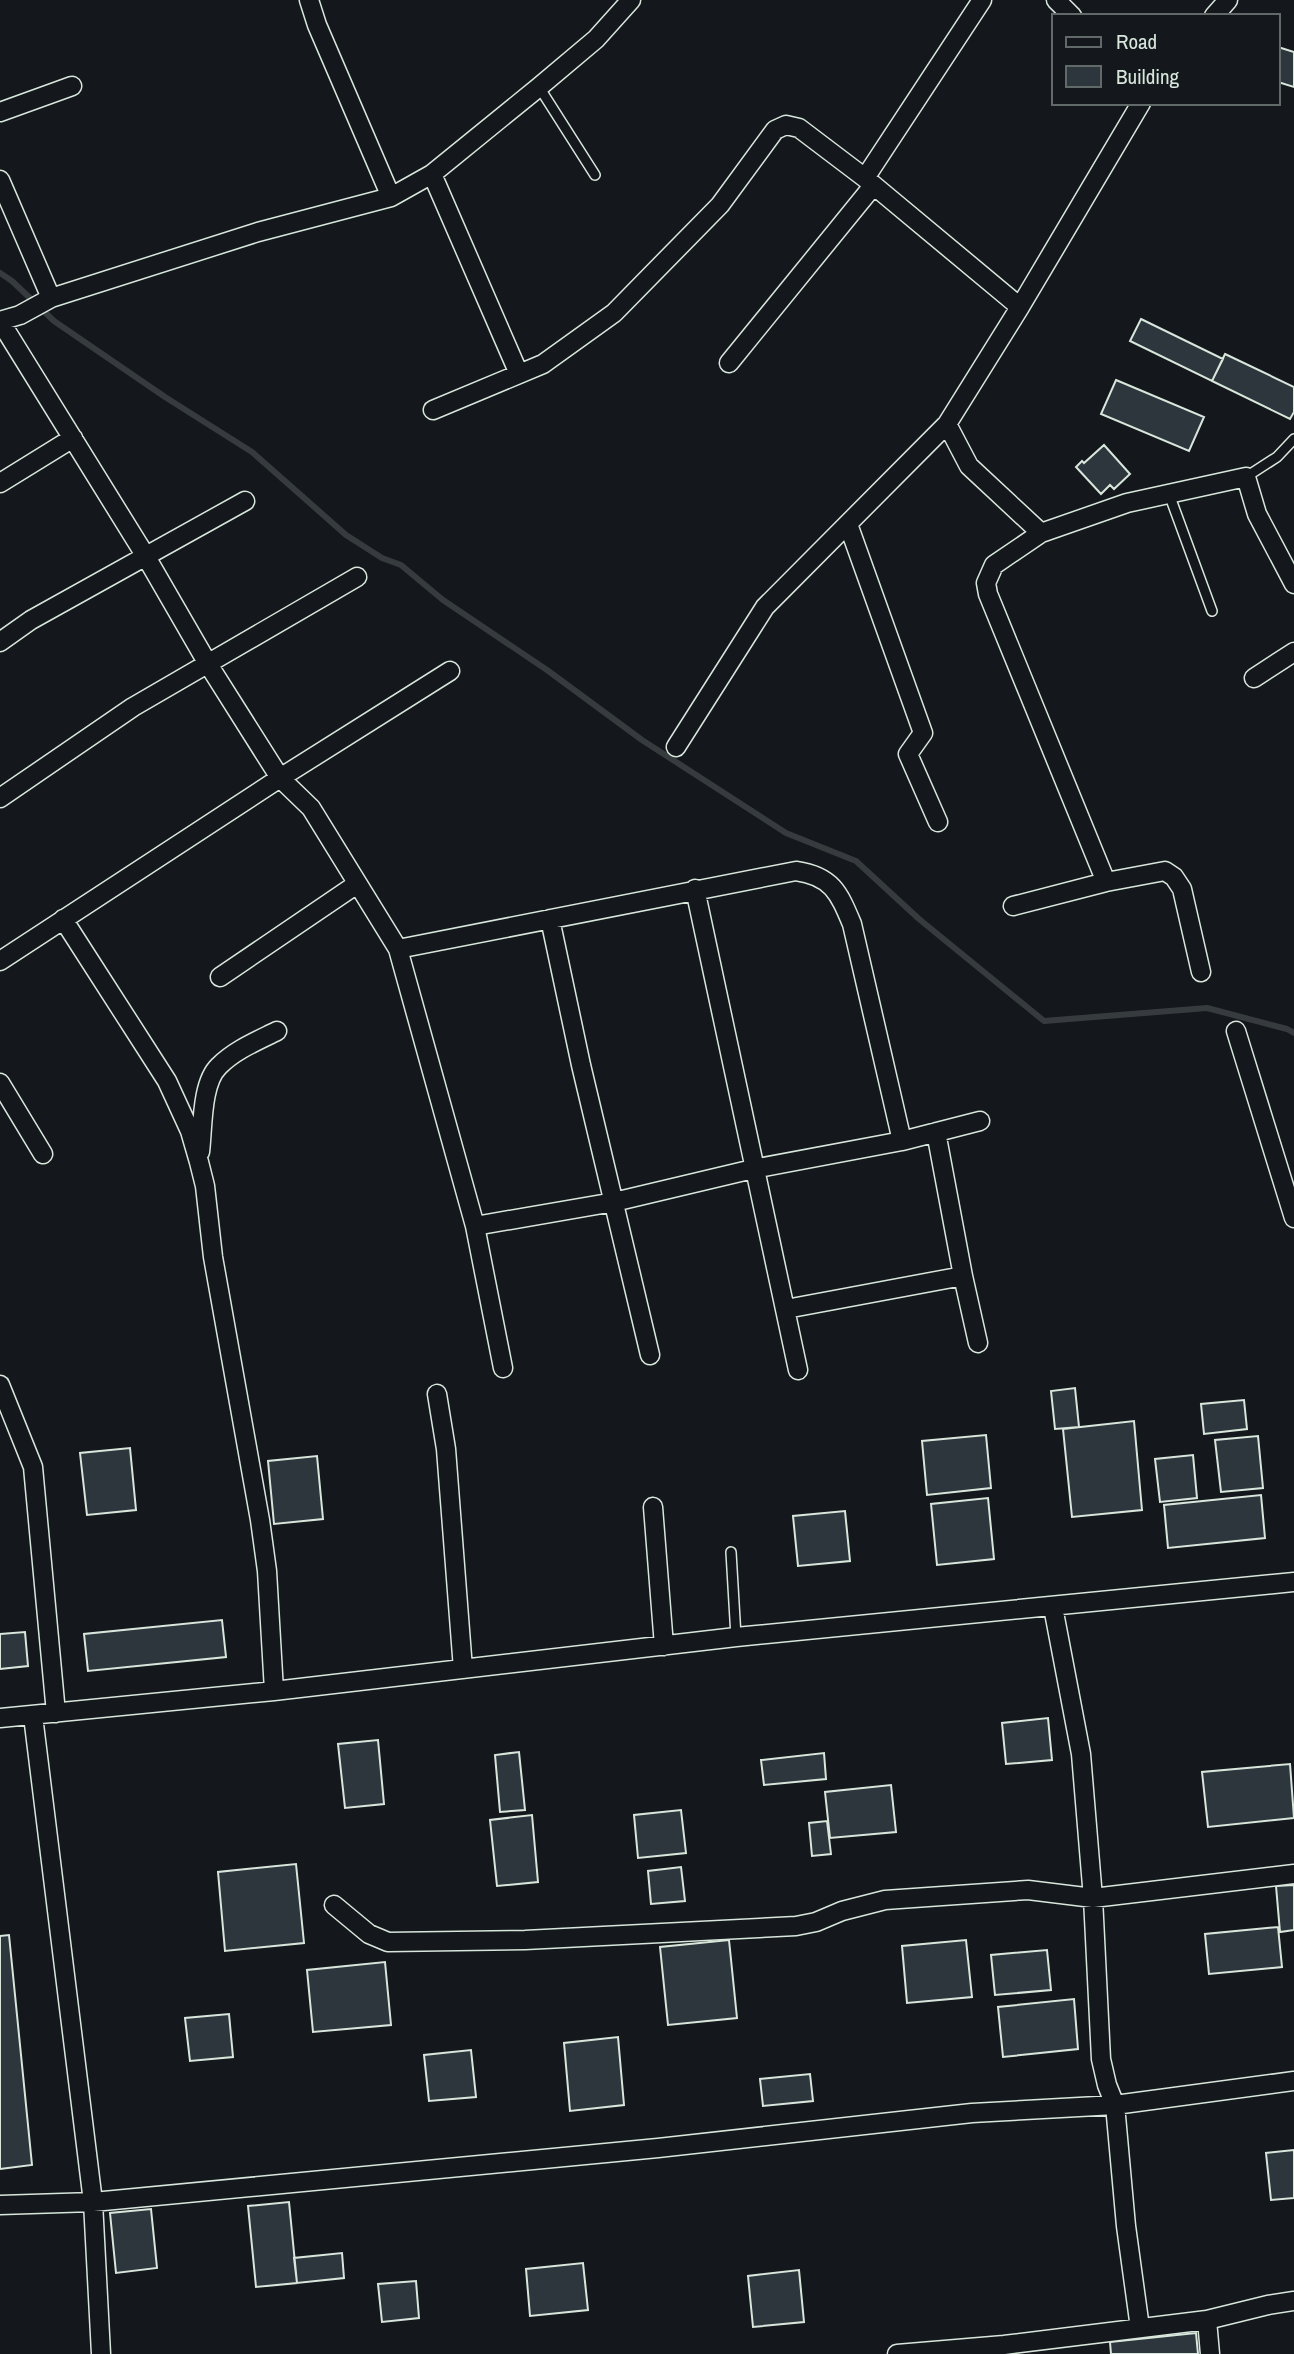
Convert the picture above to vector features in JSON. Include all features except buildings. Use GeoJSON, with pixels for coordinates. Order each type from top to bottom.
{"type":"FeatureCollection","features":[{"type":"Feature","properties":{"kind":"street"},"geometry":{"type":"LineString","coordinates":[[309,0],[317,25],[391,197]]}},
{"type":"Feature","properties":{"kind":"street"},"geometry":{"type":"LineString","coordinates":[[503,1368],[475,1226],[398,950],[311,808],[279,778],[74,438],[0,321],[20,315],[48,300],[258,232],[391,197],[432,174],[539,87],[596,39],[631,0]]}},
{"type":"Feature","properties":{"kind":"street"},"geometry":{"type":"LineString","coordinates":[[729,363],[869,182],[982,0]]}},
{"type":"Feature","properties":{"kind":"street"},"geometry":{"type":"LineString","coordinates":[[1056,0],[1070,14]]}},
{"type":"Feature","properties":{"kind":"street"},"geometry":{"type":"LineString","coordinates":[[0,112],[72,86]]}},
{"type":"Feature","properties":{"kind":"street"},"geometry":{"type":"LineString","coordinates":[[676,747],[765,607],[947,424],[1140,105]]}},
{"type":"Feature","properties":{"kind":"street"},"geometry":{"type":"LineString","coordinates":[[433,410],[543,364],[614,313],[720,205],[775,130],[786,125],[799,128],[869,182],[1020,307]]}},
{"type":"Feature","properties":{"kind":"street"},"geometry":{"type":"LineString","coordinates":[[432,174],[519,374]]}},
{"type":"Feature","properties":{"kind":"street"},"geometry":{"type":"LineString","coordinates":[[0,180],[48,300]]}},
{"type":"Feature","properties":{"kind":"street"},"geometry":{"type":"LineString","coordinates":[[947,424],[970,466],[1041,533]]}},
{"type":"Feature","properties":{"kind":"street"},"geometry":{"type":"LineString","coordinates":[[0,483],[74,438]]}},
{"type":"Feature","properties":{"kind":"street"},"geometry":{"type":"LineString","coordinates":[[1106,882],[987,590],[988,574],[994,565],[1041,533],[1127,503],[1245,477],[1257,514],[1294,584]]}},
{"type":"Feature","properties":{"kind":"street"},"geometry":{"type":"LineString","coordinates":[[0,642],[30,620],[245,501]]}},
{"type":"Feature","properties":{"kind":"street"},"geometry":{"type":"LineString","coordinates":[[848,524],[923,733],[908,754],[938,822]]}},
{"type":"Feature","properties":{"kind":"street"},"geometry":{"type":"LineString","coordinates":[[0,798],[133,707],[357,577]]}},
{"type":"Feature","properties":{"kind":"street"},"geometry":{"type":"LineString","coordinates":[[1255,678],[1294,652]]}},
{"type":"Feature","properties":{"kind":"street"},"geometry":{"type":"LineString","coordinates":[[0,961],[279,778],[450,671]]}},
{"type":"Feature","properties":{"kind":"street"},"geometry":{"type":"LineString","coordinates":[[398,950],[695,889],[796,871],[811,873],[822,878],[839,894],[852,924],[902,1141]]}},
{"type":"Feature","properties":{"kind":"street"},"geometry":{"type":"LineString","coordinates":[[1013,906],[1106,882],[1166,871],[1182,889],[1201,972]]}},
{"type":"Feature","properties":{"kind":"street"},"geometry":{"type":"LineString","coordinates":[[220,977],[357,884]]}},
{"type":"Feature","properties":{"kind":"street"},"geometry":{"type":"LineString","coordinates":[[695,889],[798,1370]]}},
{"type":"Feature","properties":{"kind":"street"},"geometry":{"type":"LineString","coordinates":[[63,919],[167,1082],[190,1131],[199,1162],[205,1186],[215,1271],[260,1520],[267,1572],[274,1691]]}},
{"type":"Feature","properties":{"kind":"street"},"geometry":{"type":"LineString","coordinates":[[550,919],[581,1065],[650,1355]]}},
{"type":"Feature","properties":{"kind":"street"},"geometry":{"type":"LineString","coordinates":[[199,1162],[207,1088],[217,1067],[243,1048],[276,1031]]}},
{"type":"Feature","properties":{"kind":"street"},"geometry":{"type":"LineString","coordinates":[[1236,1031],[1294,1218]]}},
{"type":"Feature","properties":{"kind":"street"},"geometry":{"type":"LineString","coordinates":[[0,1083],[43,1154]]}},
{"type":"Feature","properties":{"kind":"street"},"geometry":{"type":"LineString","coordinates":[[475,1226],[614,1202],[754,1169],[902,1141],[980,1121]]}},
{"type":"Feature","properties":{"kind":"street"},"geometry":{"type":"LineString","coordinates":[[936,1132],[978,1343]]}},
{"type":"Feature","properties":{"kind":"street"},"geometry":{"type":"LineString","coordinates":[[786,1309],[963,1276]]}},
{"type":"Feature","properties":{"kind":"street"},"geometry":{"type":"LineString","coordinates":[[1,1389],[33,1467],[56,1713]]}},
{"type":"Feature","properties":{"kind":"street"},"geometry":{"type":"LineString","coordinates":[[438,1394],[446,1449],[464,1669]]}},
{"type":"Feature","properties":{"kind":"street"},"geometry":{"type":"LineString","coordinates":[[653,1507],[664,1646]]}},
{"type":"Feature","properties":{"kind":"street"},"geometry":{"type":"LineString","coordinates":[[0,1718],[274,1691],[736,1637],[1294,1582]]}},
{"type":"Feature","properties":{"kind":"street"},"geometry":{"type":"LineString","coordinates":[[1053,1607],[1081,1754],[1093,1898],[1101,2059],[1103,2074],[1115,2105],[1126,2226],[1140,2328]]}},
{"type":"Feature","properties":{"kind":"street"},"geometry":{"type":"LineString","coordinates":[[33,1716],[93,2202],[101,2354]]}},
{"type":"Feature","properties":{"kind":"street"},"geometry":{"type":"LineString","coordinates":[[334,1905],[379,1940],[407,1944],[796,1926],[886,1900],[1028,1890],[1093,1898],[1294,1874]]}},
{"type":"Feature","properties":{"kind":"street"},"geometry":{"type":"LineString","coordinates":[[0,2205],[93,2202],[644,2150],[972,2113],[1115,2105],[1294,2081]]}},
{"type":"Feature","properties":{"kind":"street"},"geometry":{"type":"LineString","coordinates":[[897,2354],[1004,2345],[1207,2320],[1294,2301]]}},
{"type":"Feature","properties":{"kind":"street"},"geometry":{"type":"LineString","coordinates":[[1207,2320],[1210,2354]]}},
{"type":"Feature","properties":{"kind":"lane"},"geometry":{"type":"LineString","coordinates":[[539,87],[595,175]]}},
{"type":"Feature","properties":{"kind":"lane"},"geometry":{"type":"LineString","coordinates":[[1245,477],[1277,457],[1294,439]]}},
{"type":"Feature","properties":{"kind":"lane"},"geometry":{"type":"LineString","coordinates":[[1169,494],[1212,611]]}},
{"type":"Feature","properties":{"kind":"lane"},"geometry":{"type":"LineString","coordinates":[[731,1552],[736,1637]]}},
{"type":"Feature","properties":{"kind":"waterway"},"geometry":{"type":"LineString","coordinates":[[0,273],[54,321],[165,397],[252,452],[346,535],[382,558],[401,565],[443,600],[547,670],[642,740],[786,833],[856,861],[919,919],[1044,1021],[1207,1008],[1294,1033]]}}]}
